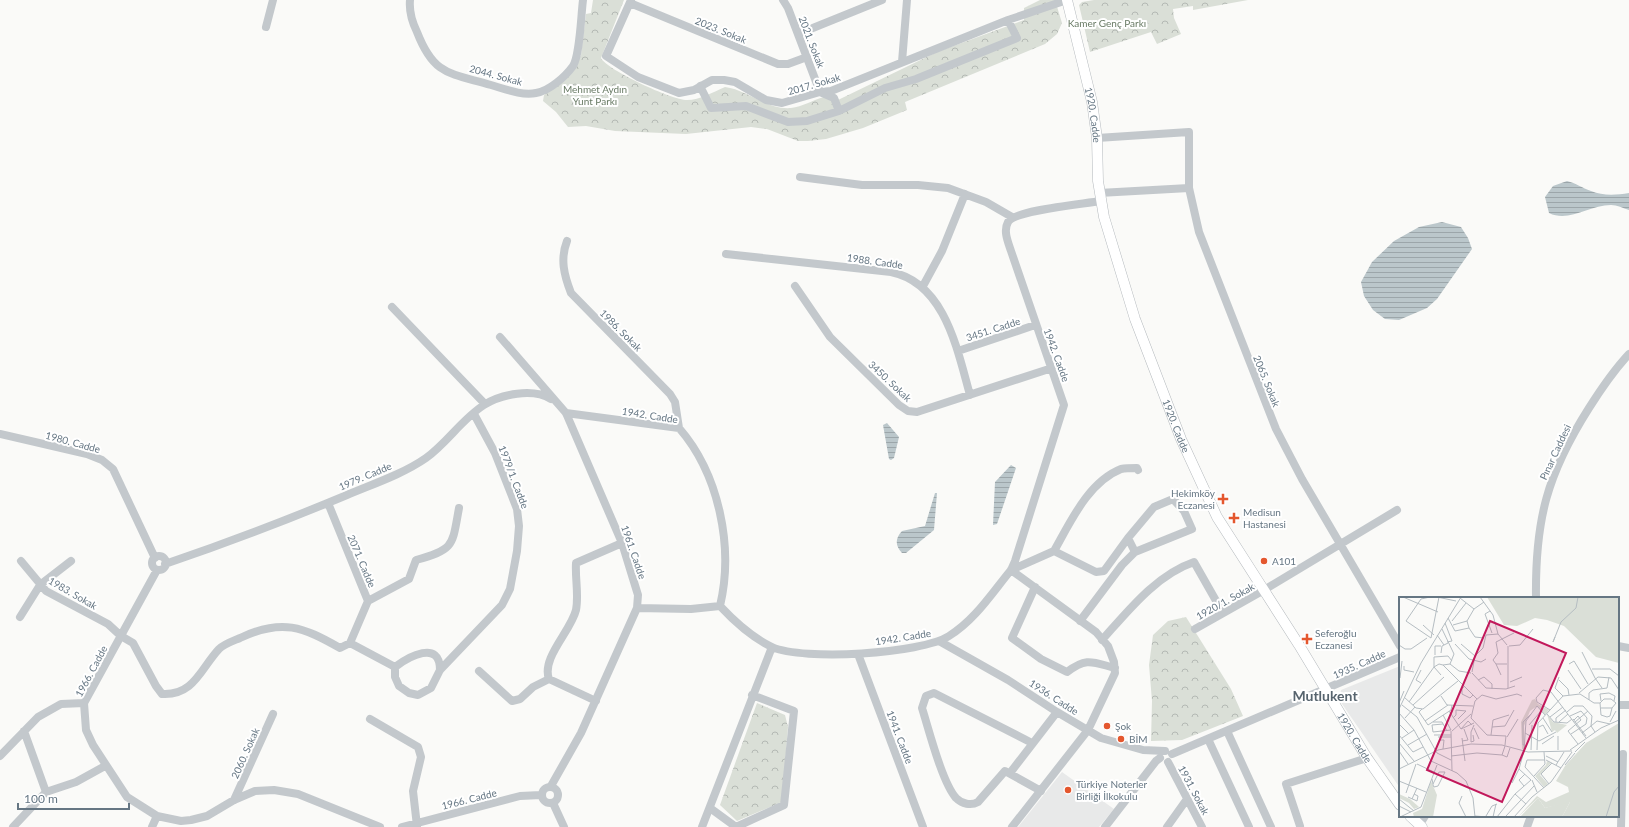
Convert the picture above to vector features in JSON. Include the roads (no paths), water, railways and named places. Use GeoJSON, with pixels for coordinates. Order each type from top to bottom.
{"type":"FeatureCollection","features":[{"type":"Feature","properties":{"kind":"main road","name":"1920. Cadde"},"geometry":{"type":"LineString","coordinates":[[1067,0],[1089,83],[1097,138],[1100,197],[1135,319],[1183,445],[1217,517],[1326,689],[1367,758],[1399,804]]}},
{"type":"Feature","properties":{"kind":"main road"},"geometry":{"type":"LineString","coordinates":[[1411,817],[1421,824]]}},
{"type":"Feature","properties":{"kind":"street"},"geometry":{"type":"LineString","coordinates":[[266,28],[273,0]]}},
{"type":"Feature","properties":{"kind":"street","name":"2044. Sokak"},"geometry":{"type":"LineString","coordinates":[[410,0],[409,8],[414,25],[424,50],[435,64],[446,72],[511,91],[530,94],[537,93],[552,86],[573,66],[577,54],[583,0]]}},
{"type":"Feature","properties":{"kind":"street","name":"2021. Sokak"},"geometry":{"type":"LineString","coordinates":[[783,0],[798,34],[820,92]]}},
{"type":"Feature","properties":{"kind":"street"},"geometry":{"type":"LineString","coordinates":[[798,34],[882,0]]}},
{"type":"Feature","properties":{"kind":"street"},"geometry":{"type":"LineString","coordinates":[[902,62],[907,0]]}},
{"type":"Feature","properties":{"kind":"street","name":"2017. Sokak"},"geometry":{"type":"LineString","coordinates":[[630,1],[606,56],[638,77],[678,93],[700,86],[712,80],[724,80],[735,82],[766,100],[782,103],[820,92],[831,91],[1008,20],[1067,0]]}},
{"type":"Feature","properties":{"kind":"street","name":"2023. Sokak"},"geometry":{"type":"LineString","coordinates":[[630,1],[778,64],[788,64],[807,57]]}},
{"type":"Feature","properties":{"kind":"street"},"geometry":{"type":"LineString","coordinates":[[700,86],[711,108],[746,106],[788,122],[807,121],[839,111],[885,88],[916,79],[1017,38],[1008,20]]}},
{"type":"Feature","properties":{"kind":"street"},"geometry":{"type":"LineString","coordinates":[[820,92],[834,98],[839,111]]}},
{"type":"Feature","properties":{"kind":"street","name":"2065. Sokak"},"geometry":{"type":"LineString","coordinates":[[1097,138],[1189,132],[1189,188],[1199,232],[1266,407],[1287,452],[1399,644]]}},
{"type":"Feature","properties":{"kind":"street"},"geometry":{"type":"LineString","coordinates":[[800,177],[862,185],[918,185],[948,188],[986,202],[1012,217],[1024,213],[1100,197],[1189,188]]}},
{"type":"Feature","properties":{"kind":"street"},"geometry":{"type":"LineString","coordinates":[[923,286],[942,251],[965,194]]}},
{"type":"Feature","properties":{"kind":"street","name":"1942. Cadde"},"geometry":{"type":"LineString","coordinates":[[566,413],[679,428],[691,441],[713,489],[721,518],[726,572],[720,606],[749,631],[772,646],[791,651],[858,654],[939,642],[953,634],[968,622],[1011,570],[1018,553],[1064,405],[1006,237],[1006,226],[1012,217]]}},
{"type":"Feature","properties":{"kind":"street","name":"1986. Sokak"},"geometry":{"type":"LineString","coordinates":[[567,241],[562,254],[564,271],[571,292],[670,394],[675,402],[679,428]]}},
{"type":"Feature","properties":{"kind":"street","name":"1988. Cadde"},"geometry":{"type":"LineString","coordinates":[[726,254],[891,272],[913,279],[923,286],[939,308],[958,351],[970,395]]}},
{"type":"Feature","properties":{"kind":"street","name":"3450. Sokak"},"geometry":{"type":"LineString","coordinates":[[795,286],[830,337],[904,409],[917,412],[1052,368]]}},
{"type":"Feature","properties":{"kind":"street"},"geometry":{"type":"LineString","coordinates":[[392,307],[485,404]]}},
{"type":"Feature","properties":{"kind":"street","name":"3451. Cadde"},"geometry":{"type":"LineString","coordinates":[[958,351],[1036,325]]}},
{"type":"Feature","properties":{"kind":"street","name":"1961. Cadde"},"geometry":{"type":"LineString","coordinates":[[500,337],[566,413],[622,543],[638,595],[638,608]]}},
{"type":"Feature","properties":{"kind":"street","name":"Pınar Caddesi"},"geometry":{"type":"LineString","coordinates":[[1534,597],[1539,533],[1551,482],[1567,445],[1580,423],[1608,380],[1629,354]]}},
{"type":"Feature","properties":{"kind":"street","name":"1979. Cadde"},"geometry":{"type":"LineString","coordinates":[[166,564],[328,503],[392,476],[426,458],[485,404],[513,394],[529,393],[544,395],[556,402]]}},
{"type":"Feature","properties":{"kind":"street","name":"1979/1. Cadde"},"geometry":{"type":"LineString","coordinates":[[440,670],[502,605],[510,589],[517,551],[519,526],[517,509],[495,453],[474,414]]}},
{"type":"Feature","properties":{"kind":"street","name":"1980. Cadde"},"geometry":{"type":"LineString","coordinates":[[0,434],[87,454],[102,460],[113,470],[155,558]]}},
{"type":"Feature","properties":{"kind":"street"},"geometry":{"type":"LineString","coordinates":[[1011,570],[1054,551],[1071,521],[1103,479],[1122,469],[1137,468],[1138,470]]}},
{"type":"Feature","properties":{"kind":"street"},"geometry":{"type":"LineString","coordinates":[[1054,551],[1096,572],[1104,571],[1128,538],[1154,507],[1173,499],[1184,511],[1192,529],[1135,552],[1122,565],[1080,621]]}},
{"type":"Feature","properties":{"kind":"street","name":"2071. Cadde"},"geometry":{"type":"LineString","coordinates":[[328,503],[368,601],[347,645]]}},
{"type":"Feature","properties":{"kind":"street"},"geometry":{"type":"LineString","coordinates":[[368,601],[409,579],[416,560],[429,556],[450,546],[453,540],[459,508]]}},
{"type":"Feature","properties":{"kind":"street","name":"1920/1. Sokak"},"geometry":{"type":"LineString","coordinates":[[1195,629],[1264,590],[1397,510]]}},
{"type":"Feature","properties":{"kind":"street"},"geometry":{"type":"LineString","coordinates":[[1128,538],[1135,552]]}},
{"type":"Feature","properties":{"kind":"street"},"geometry":{"type":"LineString","coordinates":[[549,679],[547,666],[576,610],[576,563],[622,543]]}},
{"type":"Feature","properties":{"kind":"street"},"geometry":{"type":"LineString","coordinates":[[155,558],[163,558],[166,564],[162,569],[157,570],[152,564],[155,558]]}},
{"type":"Feature","properties":{"kind":"street","name":"1983. Sokak"},"geometry":{"type":"LineString","coordinates":[[21,560],[40,585],[73,606],[108,624],[121,636],[133,643],[156,686],[162,694],[183,691],[192,684],[219,649],[245,635],[269,628],[290,626],[310,631],[340,648],[347,645]]}},
{"type":"Feature","properties":{"kind":"street"},"geometry":{"type":"LineString","coordinates":[[20,617],[40,585],[71,562]]}},
{"type":"Feature","properties":{"kind":"street"},"geometry":{"type":"LineString","coordinates":[[1102,640],[1136,602],[1156,585],[1180,567],[1194,562],[1223,613]]}},
{"type":"Feature","properties":{"kind":"street","name":"1966. Cadde"},"geometry":{"type":"LineString","coordinates":[[157,570],[84,703],[86,730],[105,766],[127,797],[157,816],[182,824],[207,816],[234,800],[255,791],[274,790],[298,794],[380,827]]}},
{"type":"Feature","properties":{"kind":"street"},"geometry":{"type":"LineString","coordinates":[[1011,570],[1080,621],[1102,640],[1108,646],[1115,668],[1115,673],[1088,730],[1012,827]]}},
{"type":"Feature","properties":{"kind":"street"},"geometry":{"type":"LineString","coordinates":[[1035,587],[1012,638],[1041,659],[1067,672],[1080,663],[1091,662],[1115,668]]}},
{"type":"Feature","properties":{"kind":"street"},"geometry":{"type":"LineString","coordinates":[[553,803],[545,802],[541,795],[546,787],[551,786],[581,733],[638,608],[691,609],[720,606]]}},
{"type":"Feature","properties":{"kind":"street","name":"1936. Cadde"},"geometry":{"type":"LineString","coordinates":[[939,642],[1008,680],[1057,712],[1101,738],[1166,756],[1326,689]]}},
{"type":"Feature","properties":{"kind":"street"},"geometry":{"type":"LineString","coordinates":[[347,645],[395,667]]}},
{"type":"Feature","properties":{"kind":"street"},"geometry":{"type":"LineString","coordinates":[[702,827],[772,646]]}},
{"type":"Feature","properties":{"kind":"street"},"geometry":{"type":"LineString","coordinates":[[1619,646],[1629,648]]}},
{"type":"Feature","properties":{"kind":"street"},"geometry":{"type":"LineString","coordinates":[[427,652],[436,657],[440,663],[440,670],[431,688],[418,695],[409,694],[398,686],[395,677],[395,667],[417,653],[427,652]]}},
{"type":"Feature","properties":{"kind":"street","name":"1941. Cadde"},"geometry":{"type":"LineString","coordinates":[[858,654],[923,827]]}},
{"type":"Feature","properties":{"kind":"street","name":"1935. Cadde"},"geometry":{"type":"LineString","coordinates":[[1326,689],[1399,657]]}},
{"type":"Feature","properties":{"kind":"street"},"geometry":{"type":"LineString","coordinates":[[479,671],[512,701],[520,699],[533,687],[549,679]]}},
{"type":"Feature","properties":{"kind":"street"},"geometry":{"type":"LineString","coordinates":[[549,679],[596,701]]}},
{"type":"Feature","properties":{"kind":"street"},"geometry":{"type":"LineString","coordinates":[[1032,743],[934,693],[926,696],[922,708],[948,786],[957,798],[965,804],[973,804],[978,802],[1005,771],[1041,791]]}},
{"type":"Feature","properties":{"kind":"street"},"geometry":{"type":"LineString","coordinates":[[710,808],[736,827],[784,805],[794,711],[752,695]]}},
{"type":"Feature","properties":{"kind":"street"},"geometry":{"type":"LineString","coordinates":[[0,756],[38,717],[61,704],[84,703]]}},
{"type":"Feature","properties":{"kind":"street"},"geometry":{"type":"LineString","coordinates":[[1010,774],[1057,712]]}},
{"type":"Feature","properties":{"kind":"street","name":"2060. Sokak"},"geometry":{"type":"LineString","coordinates":[[234,800],[273,714]]}},
{"type":"Feature","properties":{"kind":"street"},"geometry":{"type":"LineString","coordinates":[[370,719],[418,747],[421,757],[413,791],[416,825]]}},
{"type":"Feature","properties":{"kind":"street"},"geometry":{"type":"LineString","coordinates":[[24,731],[46,792]]}},
{"type":"Feature","properties":{"kind":"street"},"geometry":{"type":"LineString","coordinates":[[1227,731],[1271,827]]}},
{"type":"Feature","properties":{"kind":"street"},"geometry":{"type":"LineString","coordinates":[[1208,739],[1249,827]]}},
{"type":"Feature","properties":{"kind":"street"},"geometry":{"type":"LineString","coordinates":[[1621,827],[1623,754]]}},
{"type":"Feature","properties":{"kind":"street"},"geometry":{"type":"LineString","coordinates":[[1105,827],[1156,761],[1166,756]]}},
{"type":"Feature","properties":{"kind":"street","name":"1931. Sokak"},"geometry":{"type":"LineString","coordinates":[[1166,756],[1202,827]]}},
{"type":"Feature","properties":{"kind":"street"},"geometry":{"type":"LineString","coordinates":[[1300,826],[1286,784],[1367,758]]}},
{"type":"Feature","properties":{"kind":"street"},"geometry":{"type":"LineString","coordinates":[[13,827],[46,792],[76,782],[105,766]]}},
{"type":"Feature","properties":{"kind":"street"},"geometry":{"type":"LineString","coordinates":[[551,786],[556,789],[558,794],[557,799],[553,803]]}},
{"type":"Feature","properties":{"kind":"street","name":"1966. Cadde"},"geometry":{"type":"LineString","coordinates":[[402,827],[416,825],[520,796],[541,795]]}},
{"type":"Feature","properties":{"kind":"street"},"geometry":{"type":"LineString","coordinates":[[1168,827],[1187,799]]}},
{"type":"Feature","properties":{"kind":"street"},"geometry":{"type":"LineString","coordinates":[[553,803],[564,827]]}},
{"type":"Feature","properties":{"kind":"street"},"geometry":{"type":"LineString","coordinates":[[152,827],[157,816]]}},
{"type":"Feature","properties":{"kind":"street"},"geometry":{"type":"LineString","coordinates":[[1527,827],[1531,817]]}},
{"type":"Feature","properties":{"kind":"place","name":"Hekimköy Eczanesi"},"geometry":{"type":"Point","coordinates":[1223,499]}},
{"type":"Feature","properties":{"kind":"place","name":"Medisun Hastanesi"},"geometry":{"type":"Point","coordinates":[1234,518]}},
{"type":"Feature","properties":{"kind":"place","name":"A101"},"geometry":{"type":"Point","coordinates":[1264,561]}},
{"type":"Feature","properties":{"kind":"place","name":"Seferoğlu Eczanesi"},"geometry":{"type":"Point","coordinates":[1307,639]}},
{"type":"Feature","properties":{"kind":"place","name":"Şok"},"geometry":{"type":"Point","coordinates":[1107,726]}},
{"type":"Feature","properties":{"kind":"place","name":"BİM"},"geometry":{"type":"Point","coordinates":[1121,739]}},
{"type":"Feature","properties":{"kind":"place","name":"Türkiye Noterler Birliği İlkokulu"},"geometry":{"type":"Point","coordinates":[1068,790]}},
{"type":"Feature","properties":{"kind":"district","name":"Mutlukent"},"geometry":{"type":"Point","coordinates":[1325,695]}},
{"type":"Feature","properties":{"kind":"park label","name":"Kamer Genç Parkı"},"geometry":{"type":"Point","coordinates":[1107,23]}},
{"type":"Feature","properties":{"kind":"park label","name":"Mehmet Aydın Yunt Parkı"},"geometry":{"type":"Point","coordinates":[595,94]}}]}
